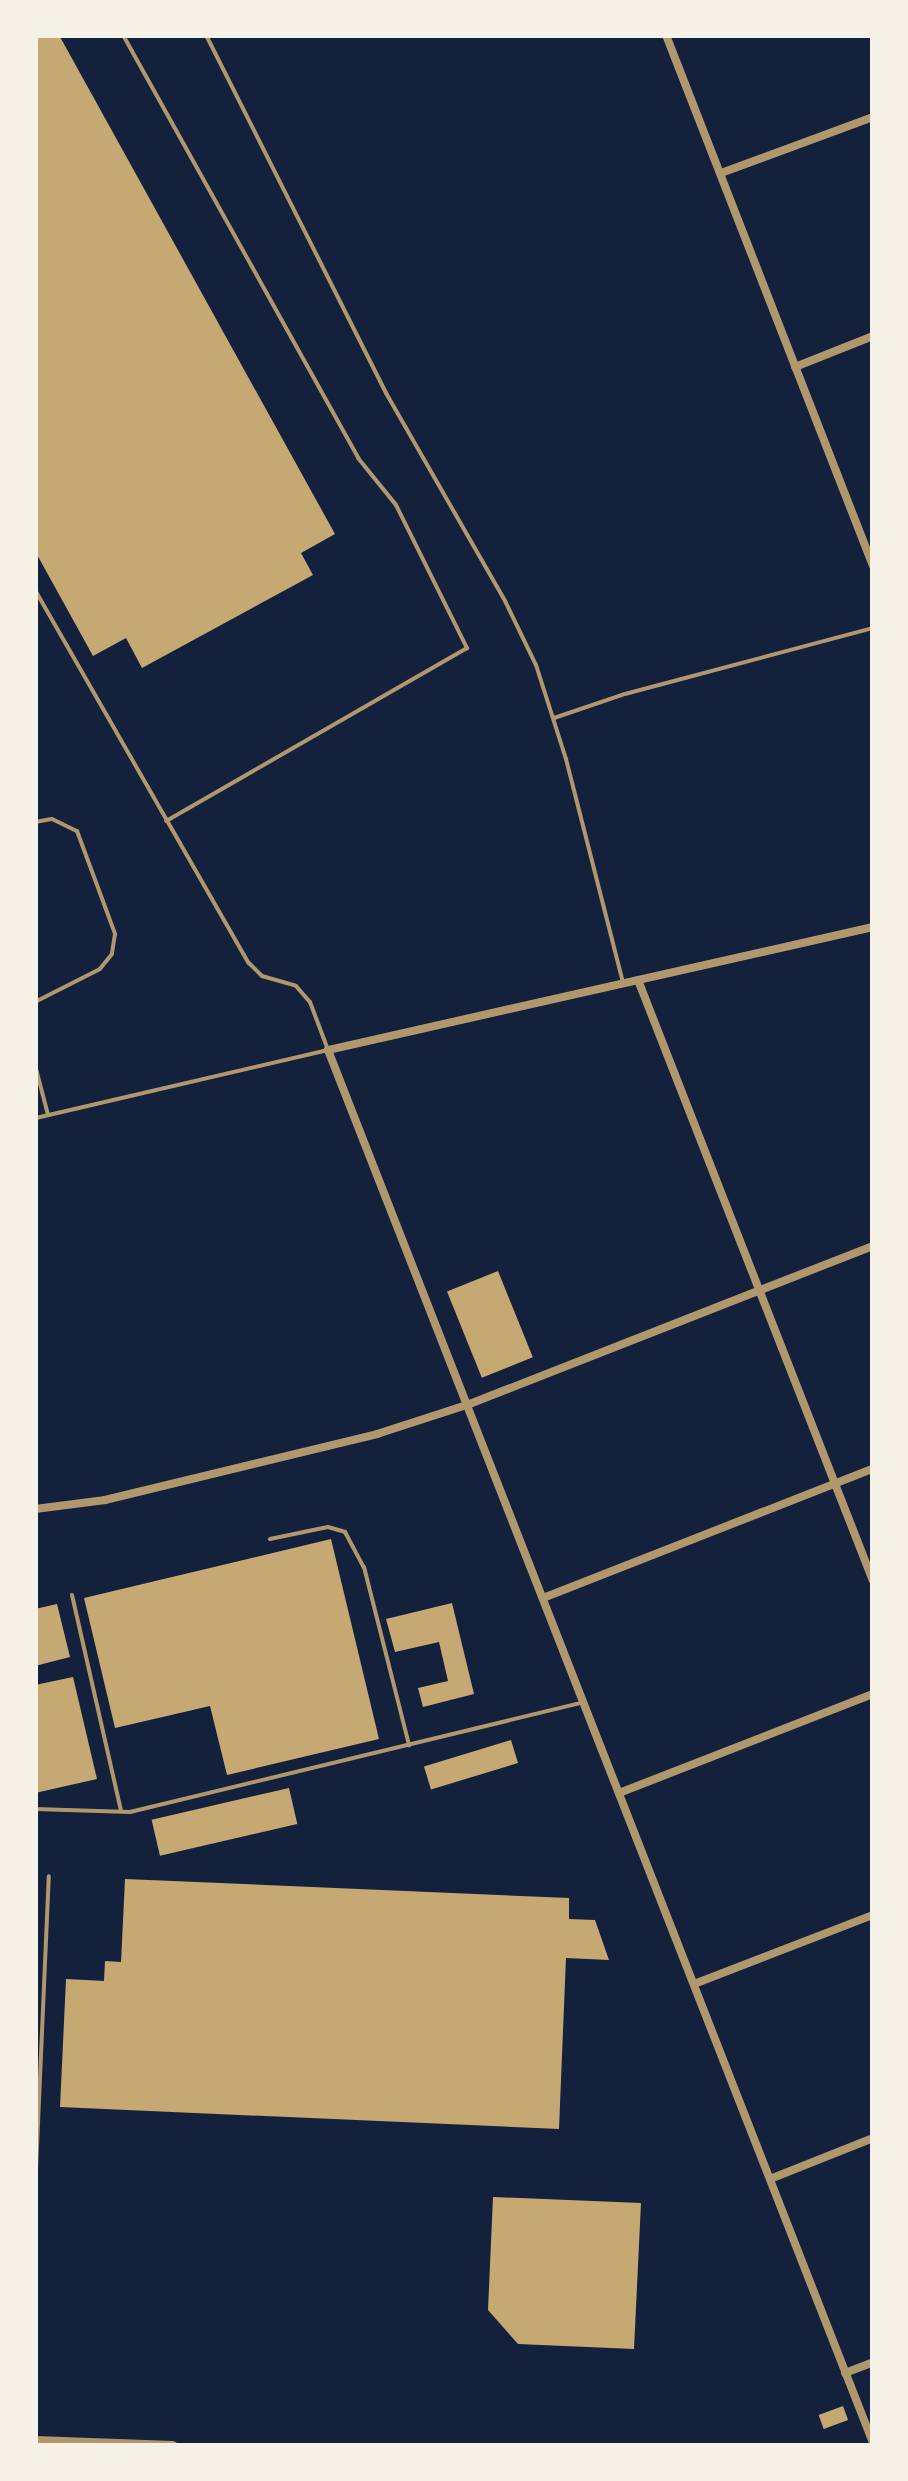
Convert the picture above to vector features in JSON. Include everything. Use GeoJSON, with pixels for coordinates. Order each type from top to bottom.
{"type":"FeatureCollection","features":[{"type":"Feature","properties":{"kind":"street"},"geometry":{"type":"LineString","coordinates":[[666,35],[873,564]]}},
{"type":"Feature","properties":{"kind":"street"},"geometry":{"type":"LineString","coordinates":[[721,174],[873,116]]}},
{"type":"Feature","properties":{"kind":"street"},"geometry":{"type":"LineString","coordinates":[[795,367],[873,336]]}},
{"type":"Feature","properties":{"kind":"street"},"geometry":{"type":"LineString","coordinates":[[873,927],[328,1050],[873,2443]]}},
{"type":"Feature","properties":{"kind":"street"},"geometry":{"type":"LineString","coordinates":[[638,980],[873,1582]]}},
{"type":"Feature","properties":{"kind":"street"},"geometry":{"type":"LineString","coordinates":[[35,1509],[123,1496],[377,1434],[467,1405],[873,1246]]}},
{"type":"Feature","properties":{"kind":"street"},"geometry":{"type":"LineString","coordinates":[[543,1598],[873,1469]]}},
{"type":"Feature","properties":{"kind":"street"},"geometry":{"type":"LineString","coordinates":[[619,1793],[873,1694]]}},
{"type":"Feature","properties":{"kind":"street"},"geometry":{"type":"LineString","coordinates":[[694,1984],[873,1914]]}},
{"type":"Feature","properties":{"kind":"street"},"geometry":{"type":"LineString","coordinates":[[770,2179],[873,2138]]}},
{"type":"Feature","properties":{"kind":"street"},"geometry":{"type":"LineString","coordinates":[[845,2373],[873,2362]]}},
{"type":"Feature","properties":{"kind":"street"},"geometry":{"type":"LineString","coordinates":[[35,2441],[173,2446]]}},
{"type":"Feature","properties":{"kind":"lane"},"geometry":{"type":"LineString","coordinates":[[123,35],[358,458],[396,505],[467,648],[166,821]]}},
{"type":"Feature","properties":{"kind":"lane"},"geometry":{"type":"LineString","coordinates":[[206,35],[386,393],[505,601],[536,666],[554,718],[623,984]]}},
{"type":"Feature","properties":{"kind":"lane"},"geometry":{"type":"LineString","coordinates":[[35,590],[249,963],[262,976],[296,986],[310,1002],[328,1050],[35,1118]]}},
{"type":"Feature","properties":{"kind":"lane"},"geometry":{"type":"LineString","coordinates":[[554,718],[625,694],[873,628]]}},
{"type":"Feature","properties":{"kind":"lane"},"geometry":{"type":"LineString","coordinates":[[35,822],[52,819],[76,831],[116,934],[112,954],[100,969],[35,1002]]}},
{"type":"Feature","properties":{"kind":"lane"},"geometry":{"type":"LineString","coordinates":[[35,1065],[48,1115]]}},
{"type":"Feature","properties":{"kind":"lane"},"geometry":{"type":"LineString","coordinates":[[270,1539],[328,1527],[346,1532],[364,1567],[409,1745]]}},
{"type":"Feature","properties":{"kind":"lane"},"geometry":{"type":"LineString","coordinates":[[72,1595],[121,1812]]}},
{"type":"Feature","properties":{"kind":"lane"},"geometry":{"type":"LineString","coordinates":[[35,1809],[121,1812],[584,1703]]}},
{"type":"Feature","properties":{"kind":"lane"},"geometry":{"type":"LineString","coordinates":[[35,2192],[48,1876]]}},
{"type":"Feature","properties":{"kind":"building"},"geometry":{"type":"Polygon","coordinates":[[[35,35],[59,35],[335,534],[301,553],[313,575],[142,668],[126,638],[93,656],[35,551],[35,35]]]}},
{"type":"Feature","properties":{"kind":"building"},"geometry":{"type":"Polygon","coordinates":[[[498,1271],[533,1357],[482,1378],[447,1292],[498,1271]]]}},
{"type":"Feature","properties":{"kind":"building"},"geometry":{"type":"Polygon","coordinates":[[[331,1539],[379,1739],[227,1775],[210,1706],[115,1728],[84,1598],[331,1539]]]}},
{"type":"Feature","properties":{"kind":"building"},"geometry":{"type":"Polygon","coordinates":[[[452,1603],[474,1694],[423,1707],[418,1688],[448,1681],[439,1642],[395,1652],[386,1619],[452,1603]]]}},
{"type":"Feature","properties":{"kind":"building"},"geometry":{"type":"Polygon","coordinates":[[[57,1604],[70,1657],[35,1666],[35,1609],[57,1604]]]}},
{"type":"Feature","properties":{"kind":"building"},"geometry":{"type":"Polygon","coordinates":[[[73,1677],[97,1779],[35,1793],[35,1685],[73,1677]]]}},
{"type":"Feature","properties":{"kind":"building"},"geometry":{"type":"Polygon","coordinates":[[[511,1740],[518,1763],[431,1790],[424,1767],[511,1740]]]}},
{"type":"Feature","properties":{"kind":"building"},"geometry":{"type":"Polygon","coordinates":[[[289,1788],[297,1824],[160,1856],[152,1820],[289,1788]]]}},
{"type":"Feature","properties":{"kind":"building"},"geometry":{"type":"Polygon","coordinates":[[[125,1879],[569,1898],[569,1919],[595,1920],[609,1960],[566,1958],[559,2129],[60,2107],[66,1979],[104,1981],[105,1961],[121,1962],[125,1879]]]}},
{"type":"Feature","properties":{"kind":"building"},"geometry":{"type":"Polygon","coordinates":[[[493,2197],[641,2203],[634,2349],[518,2344],[488,2310],[493,2197]]]}},
{"type":"Feature","properties":{"kind":"building"},"geometry":{"type":"Polygon","coordinates":[[[843,2406],[848,2420],[824,2429],[819,2415],[843,2406]]]}}]}
